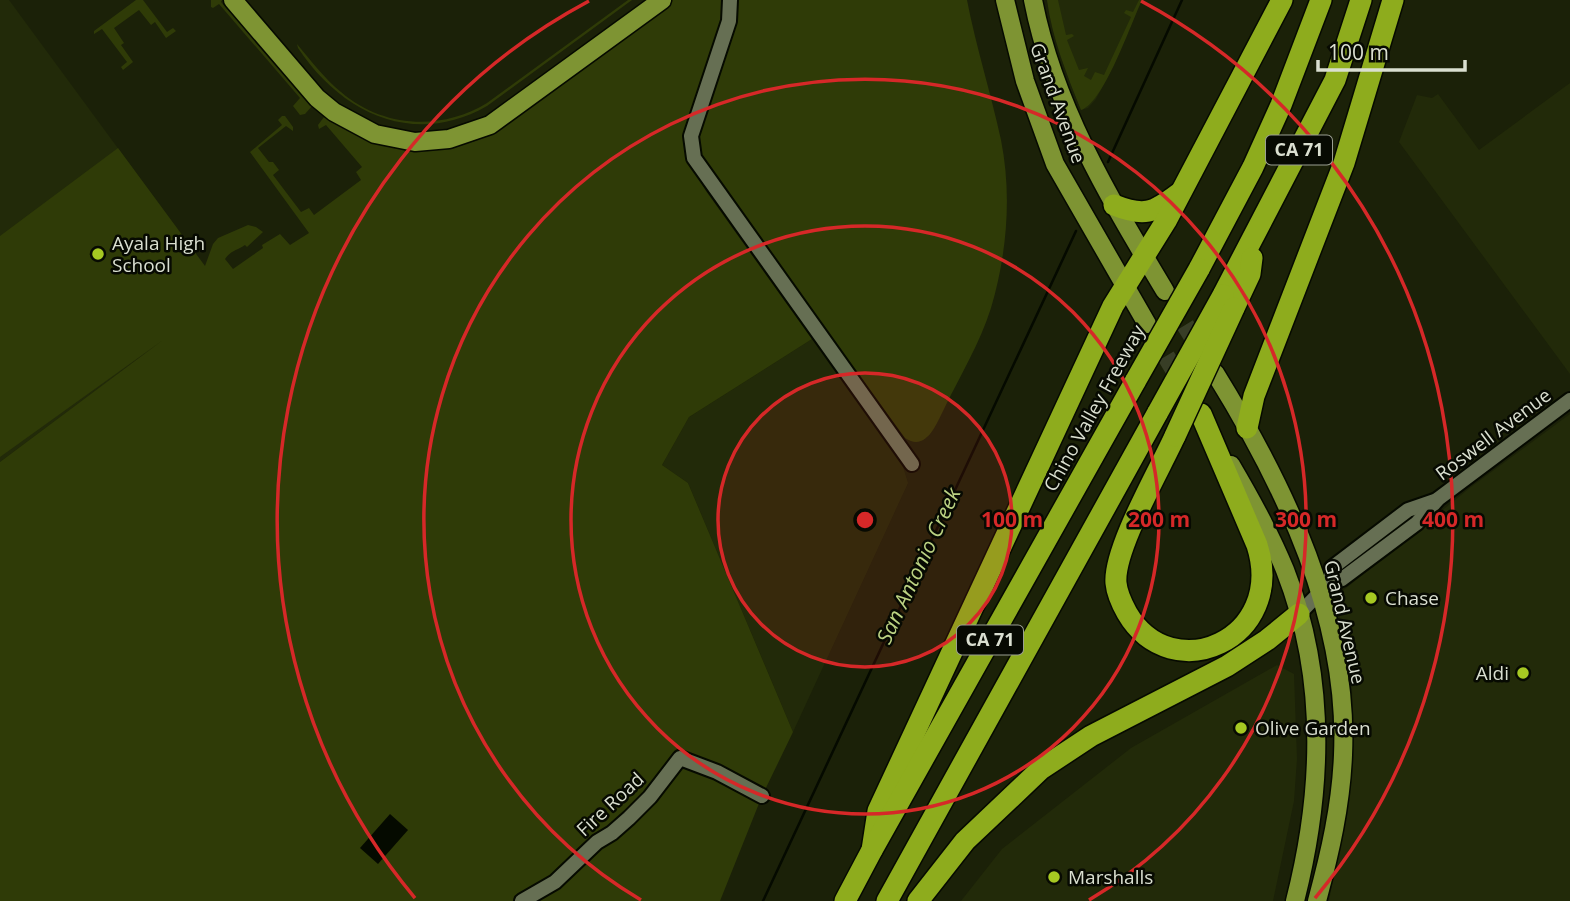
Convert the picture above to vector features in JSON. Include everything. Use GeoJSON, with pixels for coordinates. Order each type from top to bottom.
{"type":"FeatureCollection","features":[{"type":"Feature","properties":{"kind":"highway"},"geometry":{"type":"LineString","coordinates":[[872,850],[878,811],[1113,306],[1182,191],[1282,0]]}},
{"type":"Feature","properties":{"kind":"highway","name":"Chino Valley Freeway"},"geometry":{"type":"LineString","coordinates":[[845,901],[1199,269],[1259,155],[1321,0]]}},
{"type":"Feature","properties":{"kind":"highway","name":"CA 71"},"geometry":{"type":"LineString","coordinates":[[887,901],[1158,412],[1228,301],[1256,234],[1335,80],[1361,0]]}},
{"type":"Feature","properties":{"kind":"highway"},"geometry":{"type":"LineString","coordinates":[[1247,428],[1254,396],[1344,163],[1393,0]]}},
{"type":"Feature","properties":{"kind":"highway"},"geometry":{"type":"LineString","coordinates":[[1114,205],[1135,212],[1148,212],[1182,191]]}},
{"type":"Feature","properties":{"kind":"highway"},"geometry":{"type":"LineString","coordinates":[[1199,411],[1257,545],[1262,563],[1262,582],[1260,599],[1253,615],[1235,635],[1214,647],[1193,650],[1168,648],[1144,634],[1121,603],[1116,583],[1125,540],[1175,436],[1228,301]]}},
{"type":"Feature","properties":{"kind":"highway"},"geometry":{"type":"LineString","coordinates":[[918,901],[965,841],[1041,769],[1091,736],[1227,666],[1267,640],[1299,614]]}},
{"type":"Feature","properties":{"kind":"main road"},"geometry":{"type":"LineString","coordinates":[[233,0],[317,98],[334,112],[375,134],[415,142],[449,139],[490,125],[662,0]]}},
{"type":"Feature","properties":{"kind":"main road"},"geometry":{"type":"LineString","coordinates":[[246,0],[320,85],[343,106],[383,126],[413,131],[453,127],[489,113],[643,0]]}},
{"type":"Feature","properties":{"kind":"main road","name":"Grand Avenue"},"geometry":{"type":"LineString","coordinates":[[1005,0],[1031,100],[1050,151],[1066,185],[1147,324]]}},
{"type":"Feature","properties":{"kind":"main road","name":"Grand Avenue"},"geometry":{"type":"LineString","coordinates":[[1033,0],[1055,81],[1083,148],[1165,292]]}},
{"type":"Feature","properties":{"kind":"main road","name":"Grand Avenue"},"geometry":{"type":"LineString","coordinates":[[1214,373],[1247,428],[1289,509],[1325,588],[1343,734],[1338,811],[1318,901]]}},
{"type":"Feature","properties":{"kind":"main road"},"geometry":{"type":"LineString","coordinates":[[1199,411],[1271,537],[1299,614],[1312,673],[1317,712],[1314,793],[1295,901]]}},
{"type":"Feature","properties":{"kind":"street"},"geometry":{"type":"LineString","coordinates":[[730,0],[729,21],[691,136],[694,158],[912,464]]}},
{"type":"Feature","properties":{"kind":"street","name":"Roswell Avenue"},"geometry":{"type":"LineString","coordinates":[[1299,614],[1325,588],[1333,567],[1408,510],[1438,499],[1570,400]]}},
{"type":"Feature","properties":{"kind":"street","name":"Fire Road"},"geometry":{"type":"LineString","coordinates":[[522,901],[555,882],[597,842],[629,818],[650,797],[680,758],[717,772],[762,796]]}},
{"type":"Feature","properties":{"kind":"shaded area","name":"Ayala High School"},"geometry":{"type":"Polygon","coordinates":[[[0,0],[9,0],[225,294],[0,462],[0,0]]]}},
{"type":"Feature","properties":{"kind":"shaded area"},"geometry":{"type":"Polygon","coordinates":[[[136,0],[143,0],[167,32],[173,28],[176,31],[166,38],[155,22],[151,25],[139,10],[114,28],[124,43],[121,45],[133,62],[123,70],[121,67],[127,62],[102,29],[94,34],[94,31],[136,0]]]}},
{"type":"Feature","properties":{"kind":"shaded area"},"geometry":{"type":"Polygon","coordinates":[[[211,0],[222,0],[313,105],[305,114],[300,115],[293,106],[300,98],[219,4],[211,7],[211,0]]]}},
{"type":"Feature","properties":{"kind":"shaded area"},"geometry":{"type":"Polygon","coordinates":[[[628,0],[632,0],[487,106],[460,118],[433,124],[406,123],[381,117],[357,106],[315,71],[297,44],[329,81],[357,104],[394,119],[432,121],[451,118],[487,103],[628,0]]]}},
{"type":"Feature","properties":{"kind":"shaded area"},"geometry":{"type":"Polygon","coordinates":[[[672,0],[724,0],[723,19],[685,133],[686,156],[706,191],[812,339],[689,417],[662,465],[688,483],[793,732],[762,796],[720,901],[0,901],[0,462],[163,340],[0,457],[0,236],[118,148],[205,266],[218,238],[248,225],[263,232],[247,247],[245,245],[227,256],[225,259],[233,269],[280,234],[290,245],[309,233],[250,152],[282,125],[278,120],[282,116],[285,116],[293,131],[286,126],[258,148],[279,170],[273,175],[301,212],[309,208],[314,215],[361,180],[356,172],[362,167],[326,125],[319,129],[318,125],[324,117],[440,147],[578,70],[672,0]]]}},
{"type":"Feature","properties":{"kind":"shaded area"},"geometry":{"type":"Polygon","coordinates":[[[736,0],[967,0],[1001,140],[1007,203],[1004,246],[991,308],[981,334],[934,429],[919,442],[905,438],[701,159],[698,138],[735,22],[736,0]]]}},
{"type":"Feature","properties":{"kind":"shaded area"},"geometry":{"type":"Polygon","coordinates":[[[1047,0],[1142,0],[1114,65],[1096,99],[1088,108],[1081,110],[1068,76],[1054,34],[1047,0]]]}},
{"type":"Feature","properties":{"kind":"shaded area"},"geometry":{"type":"Polygon","coordinates":[[[1047,0],[1058,0],[1066,35],[1074,36],[1067,40],[1079,70],[1088,68],[1084,76],[1091,80],[1095,72],[1104,75],[1131,17],[1124,13],[1126,10],[1133,12],[1139,0],[1142,0],[1108,78],[1090,104],[1081,110],[1056,42],[1047,0]]]}},
{"type":"Feature","properties":{"kind":"shaded area"},"geometry":{"type":"Polygon","coordinates":[[[1570,83],[1570,374],[1399,142],[1417,95],[1432,98],[1438,94],[1479,150],[1570,83]]]}},
{"type":"Feature","properties":{"kind":"shaded area"},"geometry":{"type":"Polygon","coordinates":[[[812,339],[903,467],[908,483],[793,732],[688,483],[662,465],[689,417],[812,339]]]}},
{"type":"Feature","properties":{"kind":"shaded area"},"geometry":{"type":"Polygon","coordinates":[[[1570,414],[1570,901],[1329,901],[1348,801],[1353,734],[1352,690],[1338,608],[1340,593],[1471,487],[1570,414]]]}},
{"type":"Feature","properties":{"kind":"shaded area"},"geometry":{"type":"Polygon","coordinates":[[[1277,665],[1294,674],[1297,759],[1294,801],[1273,901],[961,901],[1002,849],[1131,748],[1277,665]]]}},
{"type":"Feature","properties":{"kind":"shaded area"},"geometry":{"type":"Polygon","coordinates":[[[390,814],[408,830],[378,864],[360,848],[390,814]]]}},
{"type":"Feature","properties":{"kind":"waterway","name":"San Antonio Creek"},"geometry":{"type":"LineString","coordinates":[[1108,162],[1182,0]]}},
{"type":"Feature","properties":{"kind":"waterway","name":"San Antonio Creek"},"geometry":{"type":"LineString","coordinates":[[763,901],[1076,231]]}},
{"type":"Feature","properties":{"kind":"tunnel"},"geometry":{"type":"LineString","coordinates":[[1171,302],[1202,352]]}},
{"type":"Feature","properties":{"kind":"tunnel"},"geometry":{"type":"LineString","coordinates":[[1152,333],[1197,408]]}},
{"type":"Feature","properties":{"kind":"place","name":"Ayala High School"},"geometry":{"type":"Point","coordinates":[98,254]}},
{"type":"Feature","properties":{"kind":"place","name":"Chase"},"geometry":{"type":"Point","coordinates":[1371,598]}},
{"type":"Feature","properties":{"kind":"place","name":"Aldi"},"geometry":{"type":"Point","coordinates":[1523,673]}},
{"type":"Feature","properties":{"kind":"place","name":"Olive Garden"},"geometry":{"type":"Point","coordinates":[1241,728]}},
{"type":"Feature","properties":{"kind":"place","name":"Marshalls"},"geometry":{"type":"Point","coordinates":[1054,877]}}]}
